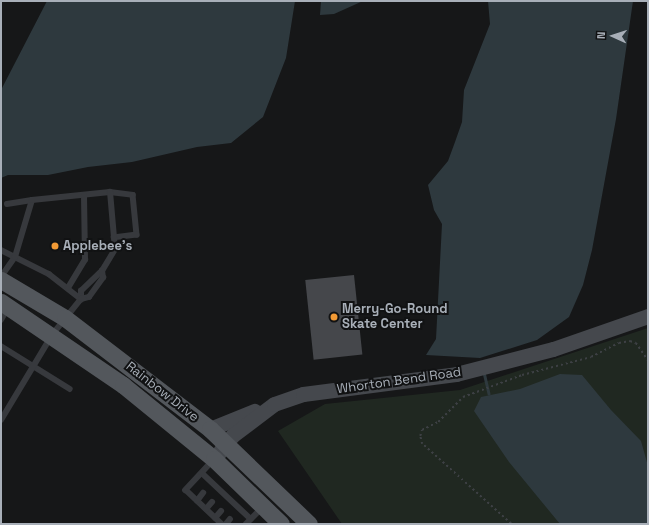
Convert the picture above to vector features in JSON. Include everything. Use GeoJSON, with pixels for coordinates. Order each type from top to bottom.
{"type":"FeatureCollection","features":[{"type":"Feature","properties":{"kind":"main road","name":"Rainbow Drive"},"geometry":{"type":"LineString","coordinates":[[1,278],[65,318],[210,429],[309,524]]}},
{"type":"Feature","properties":{"kind":"main road","name":"Rainbow Drive"},"geometry":{"type":"LineString","coordinates":[[4,310],[52,335],[123,384],[214,459],[281,524]]}},
{"type":"Feature","properties":{"kind":"main road","name":"Whorton Bend Road"},"geometry":{"type":"LineString","coordinates":[[214,459],[226,443],[265,408],[304,394],[436,378],[477,369],[553,349],[648,316]]}},
{"type":"Feature","properties":{"kind":"main road"},"geometry":{"type":"LineString","coordinates":[[210,429],[265,408]]}},
{"type":"Feature","properties":{"kind":"lane"},"geometry":{"type":"LineString","coordinates":[[81,299],[81,291],[102,272],[115,249],[110,192]]}},
{"type":"Feature","properties":{"kind":"lane"},"geometry":{"type":"LineString","coordinates":[[7,204],[110,192],[133,195],[137,235],[114,238]]}},
{"type":"Feature","properties":{"kind":"lane"},"geometry":{"type":"LineString","coordinates":[[68,288],[85,260],[84,196]]}},
{"type":"Feature","properties":{"kind":"lane"},"geometry":{"type":"LineString","coordinates":[[1,278],[15,257],[32,200]]}},
{"type":"Feature","properties":{"kind":"lane"},"geometry":{"type":"LineString","coordinates":[[1,250],[49,274],[81,299]]}},
{"type":"Feature","properties":{"kind":"lane"},"geometry":{"type":"LineString","coordinates":[[1,420],[52,335],[81,299],[89,297],[103,278],[102,272]]}},
{"type":"Feature","properties":{"kind":"lane"},"geometry":{"type":"LineString","coordinates":[[1,346],[35,365],[70,388]]}},
{"type":"Feature","properties":{"kind":"lane"},"geometry":{"type":"LineString","coordinates":[[214,459],[186,490],[222,524]]}},
{"type":"Feature","properties":{"kind":"lane"},"geometry":{"type":"LineString","coordinates":[[202,473],[211,485],[251,519]]}},
{"type":"Feature","properties":{"kind":"lane"},"geometry":{"type":"LineString","coordinates":[[197,500],[203,494]]}},
{"type":"Feature","properties":{"kind":"lane"},"geometry":{"type":"LineString","coordinates":[[206,509],[212,502]]}},
{"type":"Feature","properties":{"kind":"lane"},"geometry":{"type":"LineString","coordinates":[[246,524],[263,507]]}},
{"type":"Feature","properties":{"kind":"lane"},"geometry":{"type":"LineString","coordinates":[[215,518],[222,511]]}},
{"type":"Feature","properties":{"kind":"path"},"geometry":{"type":"LineString","coordinates":[[511,524],[422,444],[420,436],[422,430],[438,422],[463,397],[495,387],[522,375],[591,358],[624,342],[636,343],[648,360]]}},
{"type":"Feature","properties":{"kind":"shaded area"},"geometry":{"type":"Polygon","coordinates":[[[47,1],[295,1],[286,58],[263,117],[231,143],[197,147],[132,162],[88,167],[48,175],[8,175],[1,178],[1,90],[47,1]]]}},
{"type":"Feature","properties":{"kind":"shaded area"},"geometry":{"type":"Polygon","coordinates":[[[321,1],[363,1],[334,14],[320,15],[321,1]]]}},
{"type":"Feature","properties":{"kind":"shaded area"},"geometry":{"type":"Polygon","coordinates":[[[488,1],[633,1],[616,119],[592,250],[583,285],[569,317],[537,340],[480,358],[426,355],[436,339],[442,224],[434,210],[428,185],[448,161],[462,122],[464,90],[490,24],[488,1]]]}},
{"type":"Feature","properties":{"kind":"shaded area"},"geometry":{"type":"Polygon","coordinates":[[[648,328],[648,524],[342,524],[278,431],[325,404],[460,390],[648,328]]]}},
{"type":"Feature","properties":{"kind":"shaded area"},"geometry":{"type":"Polygon","coordinates":[[[560,374],[582,375],[611,410],[641,441],[648,466],[648,524],[560,524],[509,462],[474,411],[481,397],[520,389],[560,374]]]}},
{"type":"Feature","properties":{"kind":"building","name":"Merry-Go-Round Skate Center"},"geometry":{"type":"Polygon","coordinates":[[[354,275],[362,355],[314,360],[305,280],[354,275]]]}},
{"type":"Feature","properties":{"kind":"waterway"},"geometry":{"type":"LineString","coordinates":[[484,372],[489,393]]}},
{"type":"Feature","properties":{"kind":"place","name":"Applebee's"},"geometry":{"type":"Point","coordinates":[55,246]}},
{"type":"Feature","properties":{"kind":"place","name":"Merry-Go-Round Skate Center"},"geometry":{"type":"Point","coordinates":[334,317]}}]}
